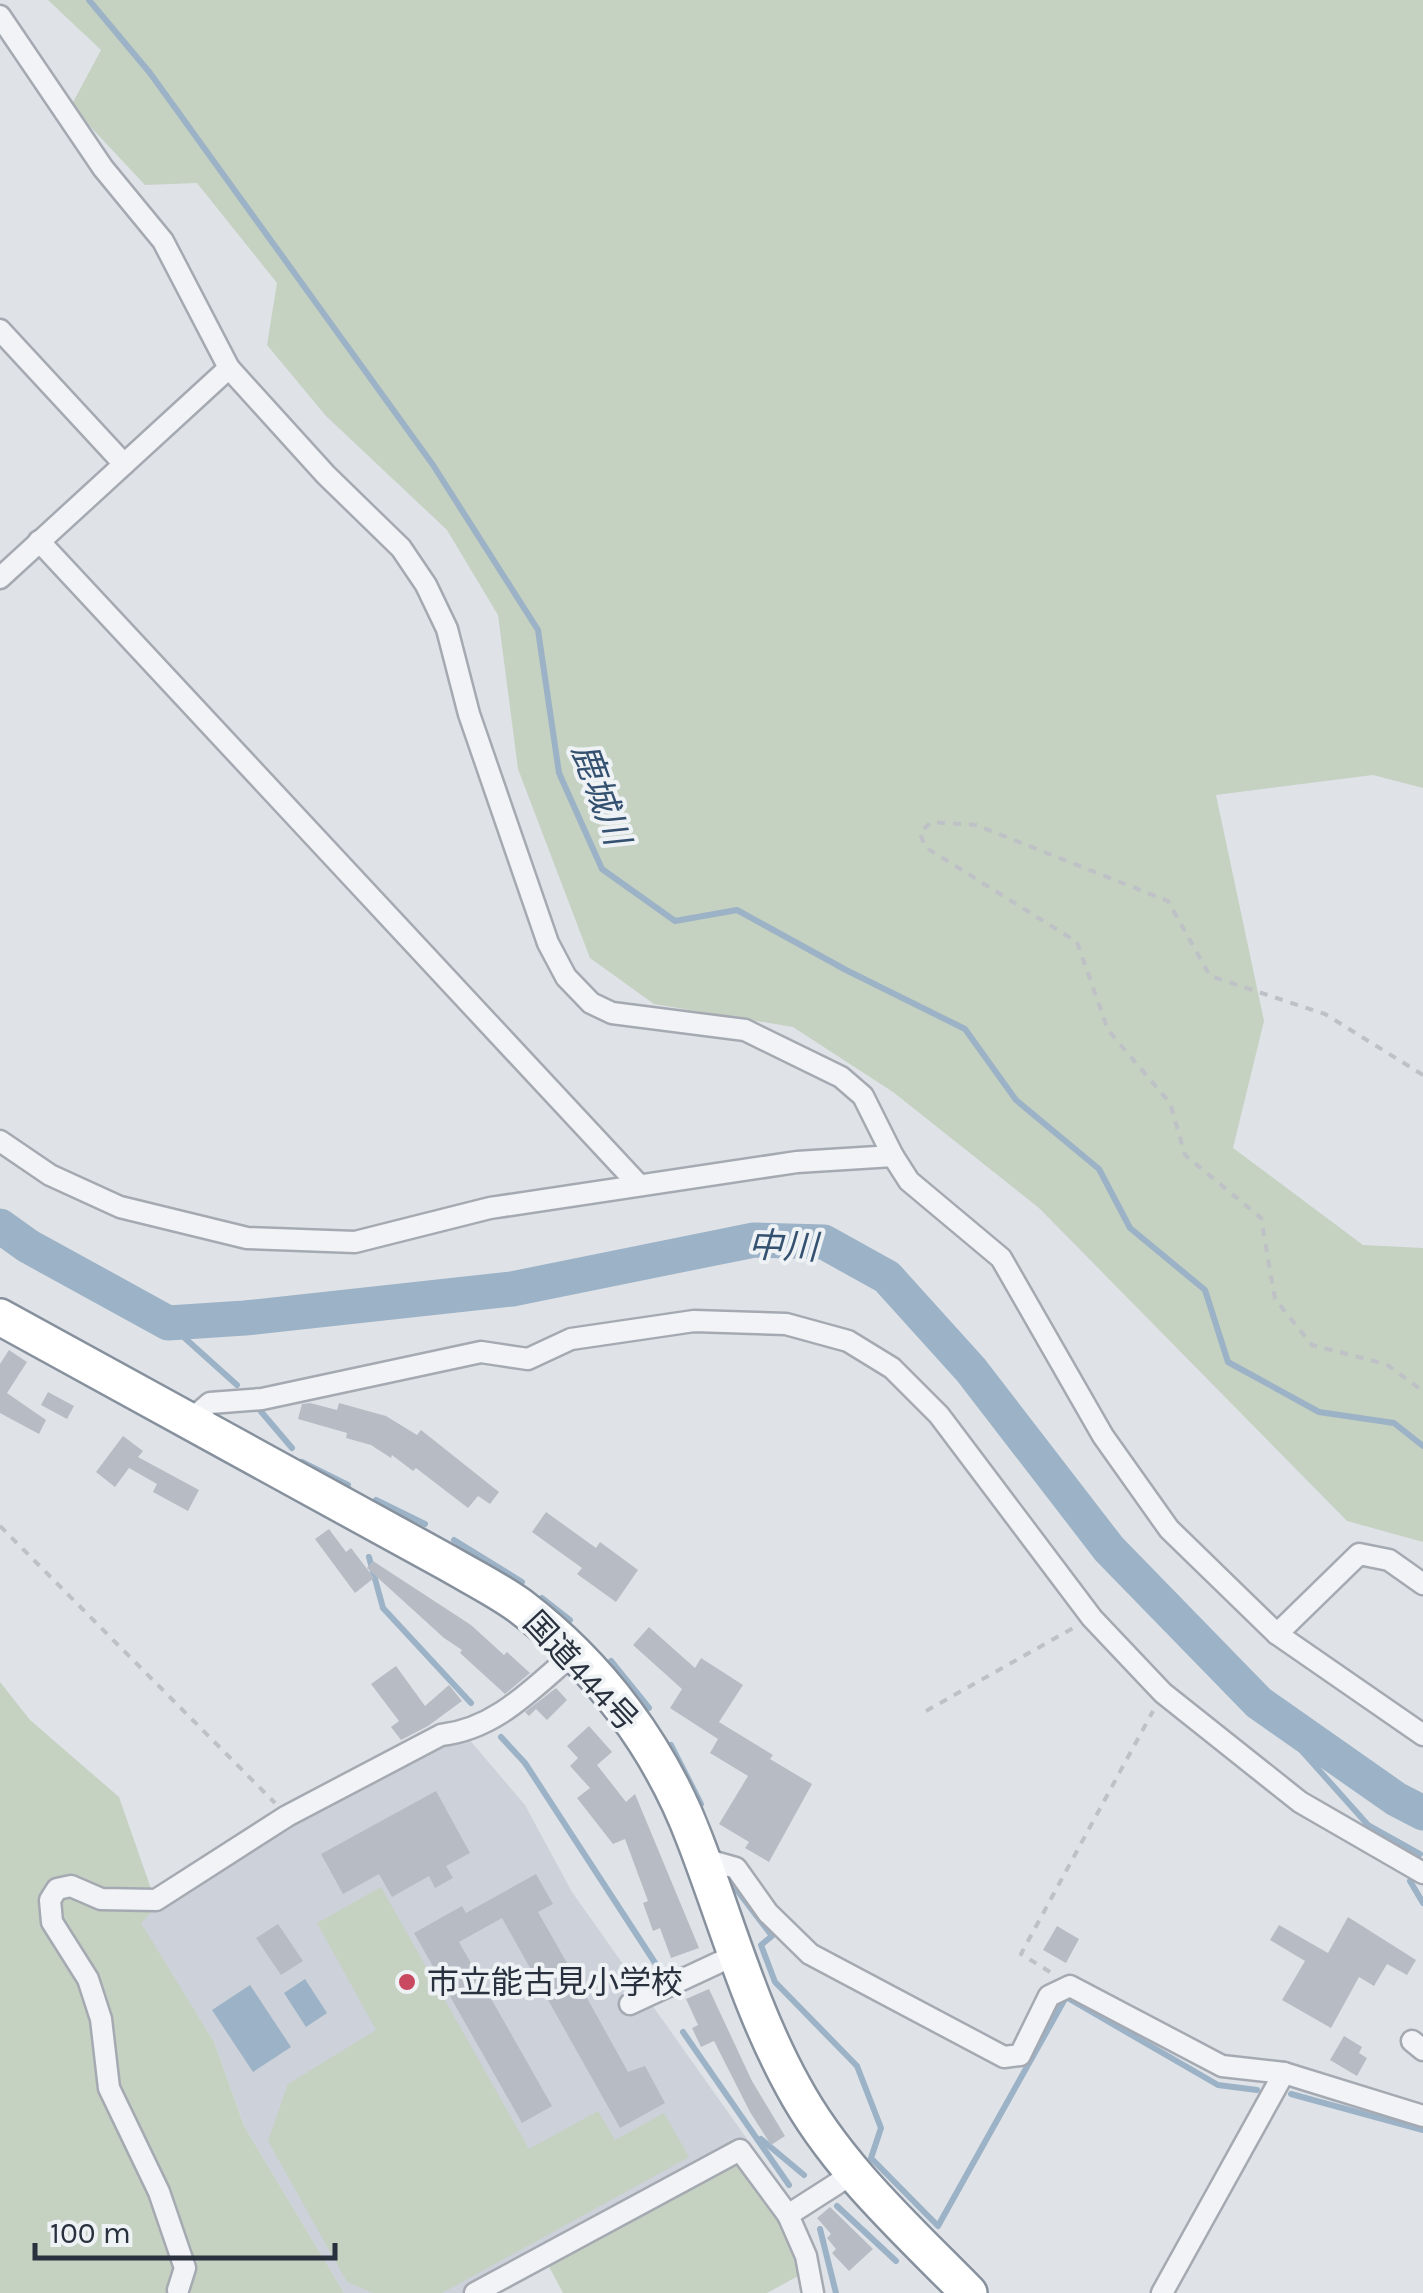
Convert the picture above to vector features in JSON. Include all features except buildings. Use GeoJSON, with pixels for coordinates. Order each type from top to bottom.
{"type":"FeatureCollection","features":[{"type":"Feature","properties":{"kind":"highway","name":"国道444号"},"geometry":{"type":"LineString","coordinates":[[0,1318],[519,1606],[573,1654],[620,1702],[655,1754],[702,1858],[752,2003],[794,2089],[852,2174],[969,2293]]}},
{"type":"Feature","properties":{"kind":"street"},"geometry":{"type":"LineString","coordinates":[[0,16],[102,168],[163,240],[229,368],[326,475],[401,548],[426,585],[447,629],[468,714],[548,944],[566,977],[591,1004],[612,1013],[746,1030],[841,1076],[864,1096],[909,1181],[1001,1258],[1103,1436],[1169,1529],[1276,1634],[1423,1735]]}},
{"type":"Feature","properties":{"kind":"street"},"geometry":{"type":"LineString","coordinates":[[0,330],[124,464]]}},
{"type":"Feature","properties":{"kind":"street"},"geometry":{"type":"LineString","coordinates":[[0,578],[229,368]]}},
{"type":"Feature","properties":{"kind":"street"},"geometry":{"type":"LineString","coordinates":[[40,541],[639,1185]]}},
{"type":"Feature","properties":{"kind":"street"},"geometry":{"type":"LineString","coordinates":[[0,1141],[50,1176],[120,1207],[247,1238],[355,1242],[490,1208],[796,1162],[893,1156]]}},
{"type":"Feature","properties":{"kind":"street"},"geometry":{"type":"LineString","coordinates":[[188,1422],[210,1404],[262,1399],[482,1352],[528,1359],[571,1339],[694,1321],[786,1324],[848,1341],[892,1368],[939,1415],[1092,1618],[1163,1693],[1300,1802],[1423,1873]]}},
{"type":"Feature","properties":{"kind":"street"},"geometry":{"type":"LineString","coordinates":[[1276,1634],[1360,1554],[1390,1560],[1423,1584]]}},
{"type":"Feature","properties":{"kind":"street"},"geometry":{"type":"LineString","coordinates":[[174,2292],[185,2268],[158,2192],[110,2088],[101,2020],[88,1979],[52,1922],[50,1900],[57,1889],[71,1886],[101,1899],[156,1900],[287,1816],[442,1735],[467,1732],[502,1715],[573,1654]]}},
{"type":"Feature","properties":{"kind":"street"},"geometry":{"type":"LineString","coordinates":[[702,1858],[736,1868],[768,1913],[810,1954],[1004,2057],[1020,2055],[1048,1996],[1070,1986],[1222,2066],[1284,2073],[1423,2116]]}},
{"type":"Feature","properties":{"kind":"street"},"geometry":{"type":"LineString","coordinates":[[630,2004],[735,1955]]}},
{"type":"Feature","properties":{"kind":"street"},"geometry":{"type":"LineString","coordinates":[[1162,2293],[1284,2073]]}},
{"type":"Feature","properties":{"kind":"street"},"geometry":{"type":"LineString","coordinates":[[475,2293],[740,2150],[788,2216],[806,2256],[813,2293]]}},
{"type":"Feature","properties":{"kind":"street"},"geometry":{"type":"LineString","coordinates":[[788,2216],[852,2174]]}},
{"type":"Feature","properties":{"kind":"path"},"geometry":{"type":"LineString","coordinates":[[1423,1075],[1325,1014],[1210,976],[1168,901],[976,825],[931,822],[920,832],[925,847],[1077,942],[1108,1030],[1170,1103],[1186,1155],[1261,1218],[1275,1299],[1312,1345],[1386,1364],[1423,1391]]}},
{"type":"Feature","properties":{"kind":"path"},"geometry":{"type":"LineString","coordinates":[[0,1526],[287,1816]]}},
{"type":"Feature","properties":{"kind":"path"},"geometry":{"type":"LineString","coordinates":[[926,1711],[1092,1618]]}},
{"type":"Feature","properties":{"kind":"path"},"geometry":{"type":"LineString","coordinates":[[1070,1986],[1021,1954],[1163,1693]]}},
{"type":"Feature","properties":{"kind":"shaded area","name":"市立能古見小学校"},"geometry":{"type":"Polygon","coordinates":[[[468,1738],[525,1805],[572,1892],[747,2139],[463,2293],[344,2293],[244,2126],[214,2042],[140,1923],[157,1906],[280,1824],[439,1740],[468,1738]]]}},
{"type":"Feature","properties":{"kind":"green space"},"geometry":{"type":"Polygon","coordinates":[[[48,0],[1423,0],[1423,788],[1373,775],[1216,795],[1264,1021],[1233,1148],[1363,1245],[1423,1248],[1423,1542],[1347,1521],[1039,1208],[893,1092],[793,1027],[654,1004],[590,958],[518,769],[498,615],[447,530],[326,416],[267,345],[277,283],[197,183],[145,185],[71,106],[101,50],[48,0]]]}},
{"type":"Feature","properties":{"kind":"green space"},"geometry":{"type":"Polygon","coordinates":[[[0,1682],[30,1720],[119,1797],[157,1906],[141,1923],[214,2042],[244,2126],[344,2293],[0,2293],[0,1682]]]}},
{"type":"Feature","properties":{"kind":"green space"},"geometry":{"type":"Polygon","coordinates":[[[381,1887],[529,2149],[598,2111],[615,2140],[664,2113],[689,2157],[442,2293],[373,2293],[347,2282],[268,2141],[288,2084],[376,2030],[317,1923],[381,1887]]]}},
{"type":"Feature","properties":{"kind":"green space"},"geometry":{"type":"Polygon","coordinates":[[[737,2159],[784,2229],[800,2275],[767,2293],[563,2293],[546,2261],[737,2159]]]}},
{"type":"Feature","properties":{"kind":"water"},"geometry":{"type":"Polygon","coordinates":[[[305,1979],[327,2013],[306,2027],[284,1993],[305,1979]]]}},
{"type":"Feature","properties":{"kind":"water"},"geometry":{"type":"Polygon","coordinates":[[[250,1985],[291,2047],[253,2072],[212,2010],[250,1985]]]}},
{"type":"Feature","properties":{"kind":"waterway","name":"鹿城川"},"geometry":{"type":"LineString","coordinates":[[89,0],[150,73],[433,465],[538,630],[559,773],[602,869],[675,921],[737,910],[965,1029],[1016,1100],[1099,1169],[1130,1228],[1205,1290],[1228,1362],[1319,1412],[1394,1423],[1423,1446]]}},
{"type":"Feature","properties":{"kind":"waterway","name":"中川"},"geometry":{"type":"LineString","coordinates":[[0,1226],[28,1246],[168,1323],[512,1289],[754,1240],[824,1242],[887,1277],[971,1370],[1109,1549],[1259,1703],[1396,1799],[1423,1813]]}},
{"type":"Feature","properties":{"kind":"waterway"},"geometry":{"type":"LineString","coordinates":[[168,1323],[237,1385]]}},
{"type":"Feature","properties":{"kind":"waterway"},"geometry":{"type":"LineString","coordinates":[[258,1408],[292,1448]]}},
{"type":"Feature","properties":{"kind":"waterway"},"geometry":{"type":"LineString","coordinates":[[302,1462],[348,1485]]}},
{"type":"Feature","properties":{"kind":"waterway"},"geometry":{"type":"LineString","coordinates":[[376,1500],[425,1524]]}},
{"type":"Feature","properties":{"kind":"waterway"},"geometry":{"type":"LineString","coordinates":[[454,1540],[522,1582]]}},
{"type":"Feature","properties":{"kind":"waterway"},"geometry":{"type":"LineString","coordinates":[[369,1557],[383,1608],[471,1703]]}},
{"type":"Feature","properties":{"kind":"waterway"},"geometry":{"type":"LineString","coordinates":[[542,1598],[570,1620]]}},
{"type":"Feature","properties":{"kind":"waterway"},"geometry":{"type":"LineString","coordinates":[[611,1661],[649,1708]]}},
{"type":"Feature","properties":{"kind":"waterway"},"geometry":{"type":"LineString","coordinates":[[1259,1703],[1368,1825],[1420,1854]]}},
{"type":"Feature","properties":{"kind":"waterway"},"geometry":{"type":"LineString","coordinates":[[501,1737],[525,1763],[661,1972]]}},
{"type":"Feature","properties":{"kind":"waterway"},"geometry":{"type":"LineString","coordinates":[[671,1745],[701,1804]]}},
{"type":"Feature","properties":{"kind":"waterway"},"geometry":{"type":"LineString","coordinates":[[730,1881],[772,1936],[761,1945],[775,1982],[857,2066],[881,2128],[871,2158],[938,2226],[1066,1997],[1218,2085],[1257,2090]]}},
{"type":"Feature","properties":{"kind":"waterway"},"geometry":{"type":"LineString","coordinates":[[1410,1881],[1423,1903]]}},
{"type":"Feature","properties":{"kind":"waterway"},"geometry":{"type":"LineString","coordinates":[[683,2032],[789,2185]]}},
{"type":"Feature","properties":{"kind":"waterway"},"geometry":{"type":"LineString","coordinates":[[1291,2094],[1423,2130]]}},
{"type":"Feature","properties":{"kind":"waterway"},"geometry":{"type":"LineString","coordinates":[[761,2139],[804,2175]]}},
{"type":"Feature","properties":{"kind":"waterway"},"geometry":{"type":"LineString","coordinates":[[837,2206],[896,2261]]}},
{"type":"Feature","properties":{"kind":"waterway"},"geometry":{"type":"LineString","coordinates":[[820,2229],[836,2293]]}},
{"type":"Feature","properties":{"kind":"place","name":"市立能古見小学校"},"geometry":{"type":"Point","coordinates":[407,1982]}}]}
